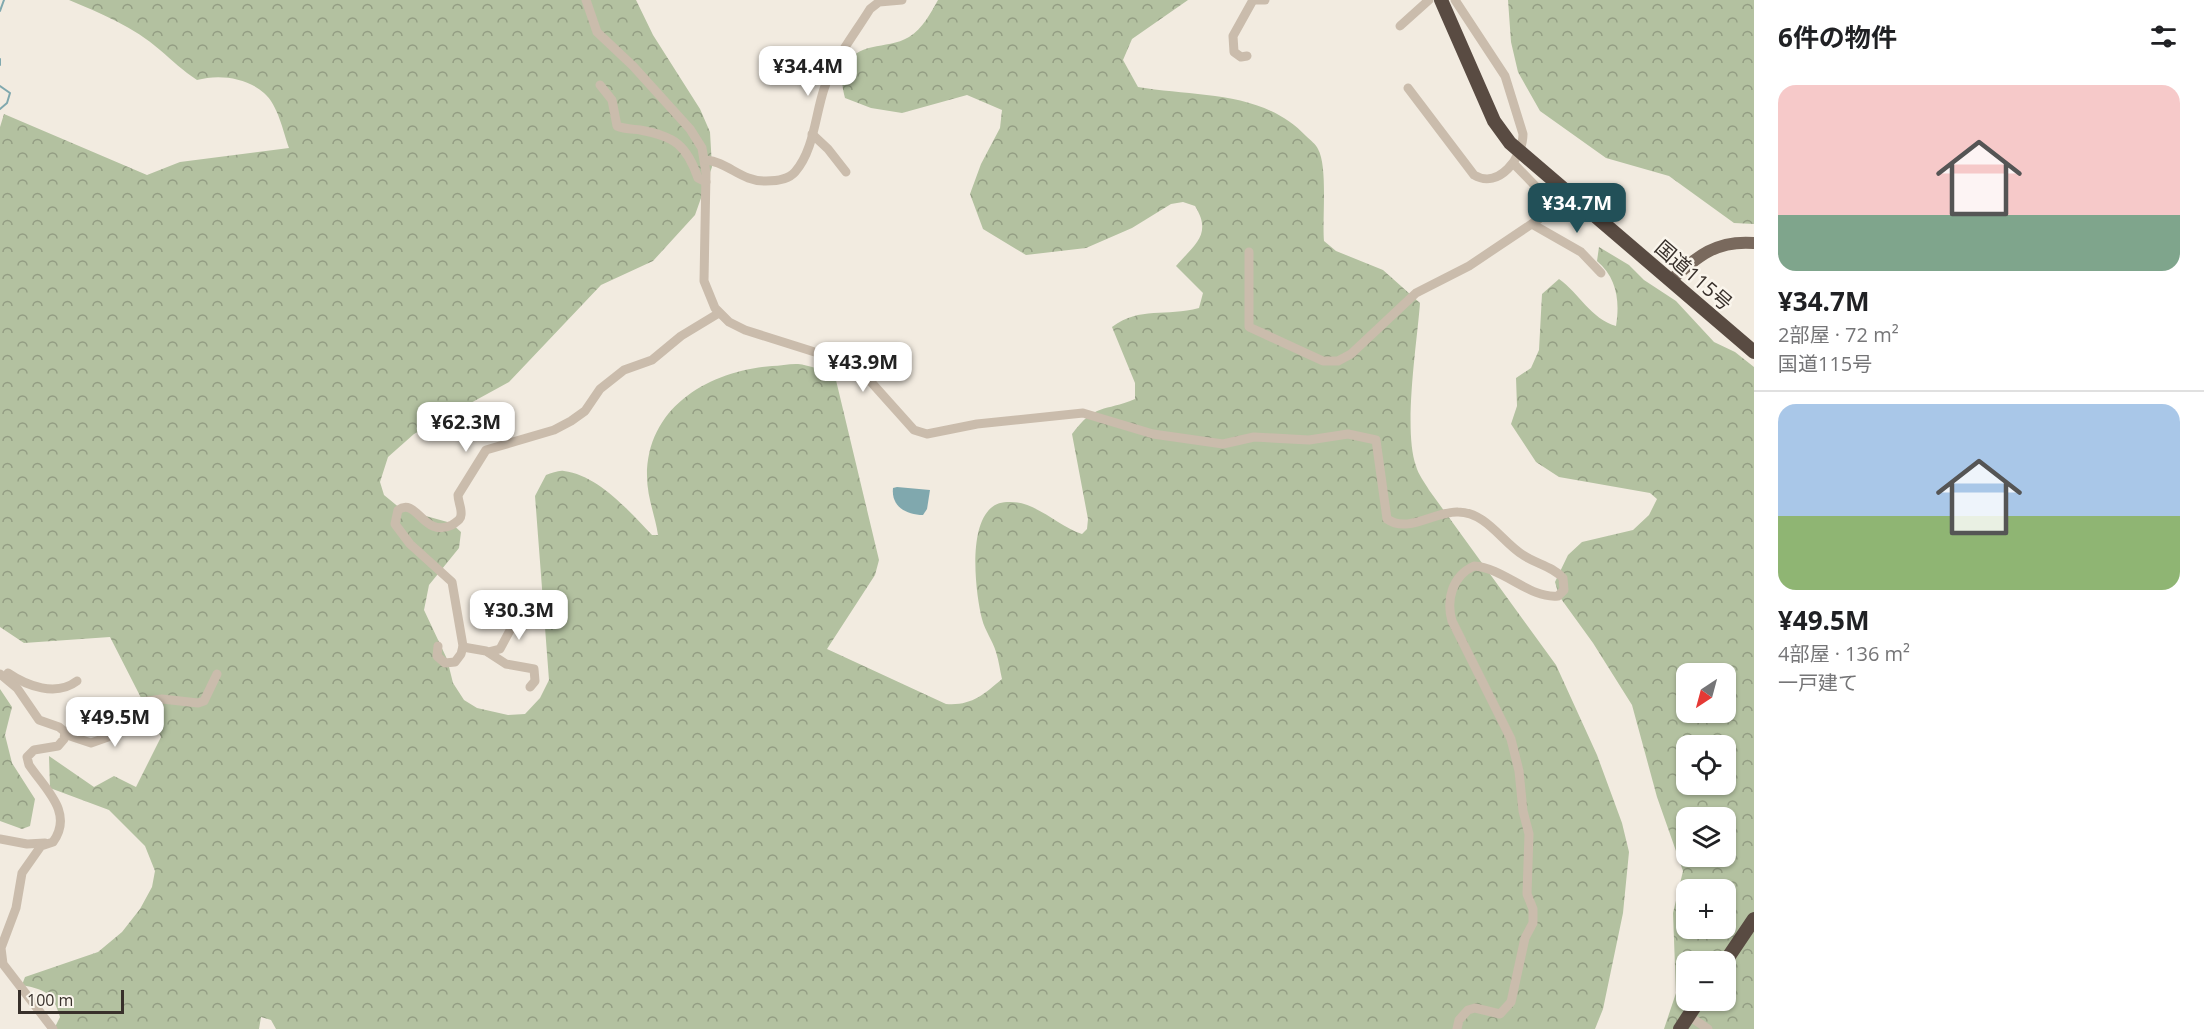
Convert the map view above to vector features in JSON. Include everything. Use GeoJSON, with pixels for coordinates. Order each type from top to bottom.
{"type":"FeatureCollection","features":[{"type":"Feature","properties":{"kind":"highway","name":"国道115号"},"geometry":{"type":"LineString","coordinates":[[1442,0],[1494,121],[1518,150],[1754,352]]}},
{"type":"Feature","properties":{"kind":"highway"},"geometry":{"type":"LineString","coordinates":[[1732,951],[1754,919]]}},
{"type":"Feature","properties":{"kind":"highway"},"geometry":{"type":"LineString","coordinates":[[1680,1029],[1692,1011]]}},
{"type":"Feature","properties":{"kind":"main road"},"geometry":{"type":"LineString","coordinates":[[1671,280],[1717,246],[1737,242],[1754,243]]}},
{"type":"Feature","properties":{"kind":"street"},"geometry":{"type":"LineString","coordinates":[[586,0],[597,32],[633,66],[690,129],[702,148],[706,160],[704,281],[712,303],[719,313],[745,330],[840,360],[871,382],[910,428],[927,434],[977,424],[1083,413],[1153,434],[1223,444],[1254,437],[1309,440],[1348,434],[1370,437],[1376,440],[1385,516],[1393,524],[1410,524],[1457,511],[1467,513],[1482,521],[1520,554],[1561,576],[1564,590],[1558,596],[1545,596],[1510,578],[1474,566],[1465,571],[1451,593],[1449,611],[1452,621],[1515,752],[1523,811],[1529,834],[1527,894],[1534,914],[1533,923],[1525,938],[1509,1006],[1500,1014],[1475,1008],[1468,1010],[1459,1020],[1457,1029]]}},
{"type":"Feature","properties":{"kind":"street"},"geometry":{"type":"LineString","coordinates":[[706,160],[746,180],[778,180],[789,177],[805,157],[824,88],[870,9],[879,2],[896,0]]}},
{"type":"Feature","properties":{"kind":"street"},"geometry":{"type":"LineString","coordinates":[[1247,56],[1241,57],[1234,52],[1232,42],[1255,0],[1265,0]]}},
{"type":"Feature","properties":{"kind":"street"},"geometry":{"type":"LineString","coordinates":[[1400,26],[1429,0]]}},
{"type":"Feature","properties":{"kind":"street"},"geometry":{"type":"LineString","coordinates":[[1408,88],[1474,175],[1479,178],[1494,178],[1514,164],[1523,134],[1505,76],[1455,0]]}},
{"type":"Feature","properties":{"kind":"street"},"geometry":{"type":"LineString","coordinates":[[600,85],[613,104],[617,126],[646,132],[673,142],[689,154],[698,178],[706,182]]}},
{"type":"Feature","properties":{"kind":"street"},"geometry":{"type":"LineString","coordinates":[[812,134],[828,149],[846,172]]}},
{"type":"Feature","properties":{"kind":"street"},"geometry":{"type":"LineString","coordinates":[[1249,252],[1249,327],[1314,358],[1338,362],[1351,354],[1416,293],[1469,266],[1532,224],[1545,212],[1547,202],[1541,191],[1514,164]]}},
{"type":"Feature","properties":{"kind":"street"},"geometry":{"type":"LineString","coordinates":[[1532,224],[1581,252],[1601,273]]}},
{"type":"Feature","properties":{"kind":"street"},"geometry":{"type":"LineString","coordinates":[[438,646],[437,656],[450,664],[459,657],[463,647],[454,585],[444,573],[402,536],[395,524],[398,510],[410,507],[433,527],[445,528],[457,522],[461,514],[458,495],[486,450],[554,430],[572,422],[585,411],[600,389],[624,370],[652,360],[681,336],[719,313]]}},
{"type":"Feature","properties":{"kind":"street"},"geometry":{"type":"LineString","coordinates":[[488,652],[500,649],[507,634],[516,624],[523,606]]}},
{"type":"Feature","properties":{"kind":"street"},"geometry":{"type":"LineString","coordinates":[[463,647],[488,652],[503,663],[534,669],[535,681],[530,687]]}},
{"type":"Feature","properties":{"kind":"street"},"geometry":{"type":"LineString","coordinates":[[0,673],[3,671],[16,679],[43,688],[65,687],[77,681]]}},
{"type":"Feature","properties":{"kind":"street"},"geometry":{"type":"LineString","coordinates":[[0,673],[17,688],[34,716],[43,722],[59,727],[80,740],[96,743],[118,728],[129,710],[141,702],[162,699],[198,703],[204,701],[217,674]]}},
{"type":"Feature","properties":{"kind":"street"},"geometry":{"type":"LineString","coordinates":[[53,1029],[1,957],[1,948],[16,908],[22,873],[41,846],[50,843],[62,827],[60,812],[27,759],[34,750],[58,746],[63,741],[65,732]]}},
{"type":"Feature","properties":{"kind":"street"},"geometry":{"type":"LineString","coordinates":[[0,839],[27,844],[50,843]]}},
{"type":"Feature","properties":{"kind":"street"},"geometry":{"type":"LineString","coordinates":[[1689,1016],[1708,1029]]}},
{"type":"Feature","properties":{"kind":"green space"},"geometry":{"type":"Polygon","coordinates":[[[69,0],[636,0],[653,35],[700,109],[710,132],[712,167],[695,215],[653,261],[601,285],[509,382],[414,434],[388,457],[380,482],[384,495],[401,509],[451,523],[461,532],[459,548],[429,585],[424,610],[447,659],[453,683],[464,700],[477,708],[508,715],[525,714],[540,698],[549,680],[535,496],[546,475],[564,471],[589,479],[612,496],[652,535],[658,535],[647,476],[650,451],[658,430],[670,412],[686,397],[726,375],[749,369],[793,364],[812,367],[835,376],[879,560],[875,575],[827,649],[946,704],[970,701],[1002,679],[995,648],[982,619],[977,589],[976,551],[978,532],[984,517],[993,506],[1017,502],[1036,509],[1082,534],[1087,529],[1088,519],[1072,434],[1087,417],[1094,413],[1135,399],[1135,383],[1112,327],[1133,316],[1199,308],[1203,293],[1176,266],[1199,239],[1202,232],[1200,216],[1195,206],[1183,202],[1171,204],[1132,228],[1086,248],[1026,255],[983,229],[970,194],[981,164],[1000,128],[1002,110],[967,95],[902,113],[871,108],[845,98],[842,84],[844,74],[850,60],[856,54],[909,37],[926,20],[938,0],[1188,0],[1132,39],[1123,60],[1138,87],[1228,98],[1270,110],[1289,121],[1314,144],[1321,157],[1324,180],[1324,241],[1336,251],[1383,270],[1420,303],[1411,409],[1412,450],[1417,469],[1429,490],[1556,665],[1597,755],[1622,823],[1629,852],[1623,913],[1603,1009],[1595,1029],[276,1029],[271,1020],[261,1017],[259,1029],[54,1029],[60,1017],[54,1003],[43,991],[22,985],[25,977],[98,952],[122,932],[140,909],[152,887],[155,871],[145,846],[109,810],[50,788],[49,756],[94,787],[114,776],[136,787],[161,737],[110,637],[24,643],[0,627],[0,127],[4,114],[147,175],[180,162],[289,148],[273,104],[257,88],[232,78],[214,77],[197,80],[139,34],[105,15],[69,0]]]}},
{"type":"Feature","properties":{"kind":"green space"},"geometry":{"type":"Polygon","coordinates":[[[1508,0],[1754,0],[1754,224],[1734,223],[1669,176],[1606,158],[1540,111],[1518,72],[1511,42],[1508,0]]]}},
{"type":"Feature","properties":{"kind":"green space"},"geometry":{"type":"Polygon","coordinates":[[[1599,247],[1629,265],[1644,280],[1676,301],[1714,342],[1735,352],[1754,367],[1754,1029],[1664,1029],[1676,993],[1673,913],[1676,900],[1676,939],[1736,939],[1736,879],[1681,879],[1682,867],[1736,867],[1736,807],[1676,807],[1676,851],[1657,797],[1632,705],[1593,643],[1559,596],[1555,582],[1568,555],[1582,542],[1633,530],[1649,515],[1657,499],[1650,493],[1559,477],[1536,462],[1511,424],[1517,406],[1516,378],[1531,368],[1539,350],[1542,294],[1559,279],[1599,318],[1616,326],[1618,308],[1616,290],[1604,268],[1597,261],[1599,247]]]}},
{"type":"Feature","properties":{"kind":"green space"},"geometry":{"type":"Polygon","coordinates":[[[0,689],[12,707],[5,735],[12,763],[35,799],[30,826],[22,829],[0,821],[0,689]]]}},
{"type":"Feature","properties":{"kind":"water"},"geometry":{"type":"Polygon","coordinates":[[[893,488],[930,490],[927,509],[923,515],[911,513],[897,505],[893,488]]]}},
{"type":"Feature","properties":{"kind":"waterway"},"geometry":{"type":"LineString","coordinates":[[0,11],[4,0]]}},
{"type":"Feature","properties":{"kind":"waterway"},"geometry":{"type":"LineString","coordinates":[[0,59],[0,65]]}},
{"type":"Feature","properties":{"kind":"waterway"},"geometry":{"type":"LineString","coordinates":[[0,86],[10,93],[7,103],[0,109]]}}]}
